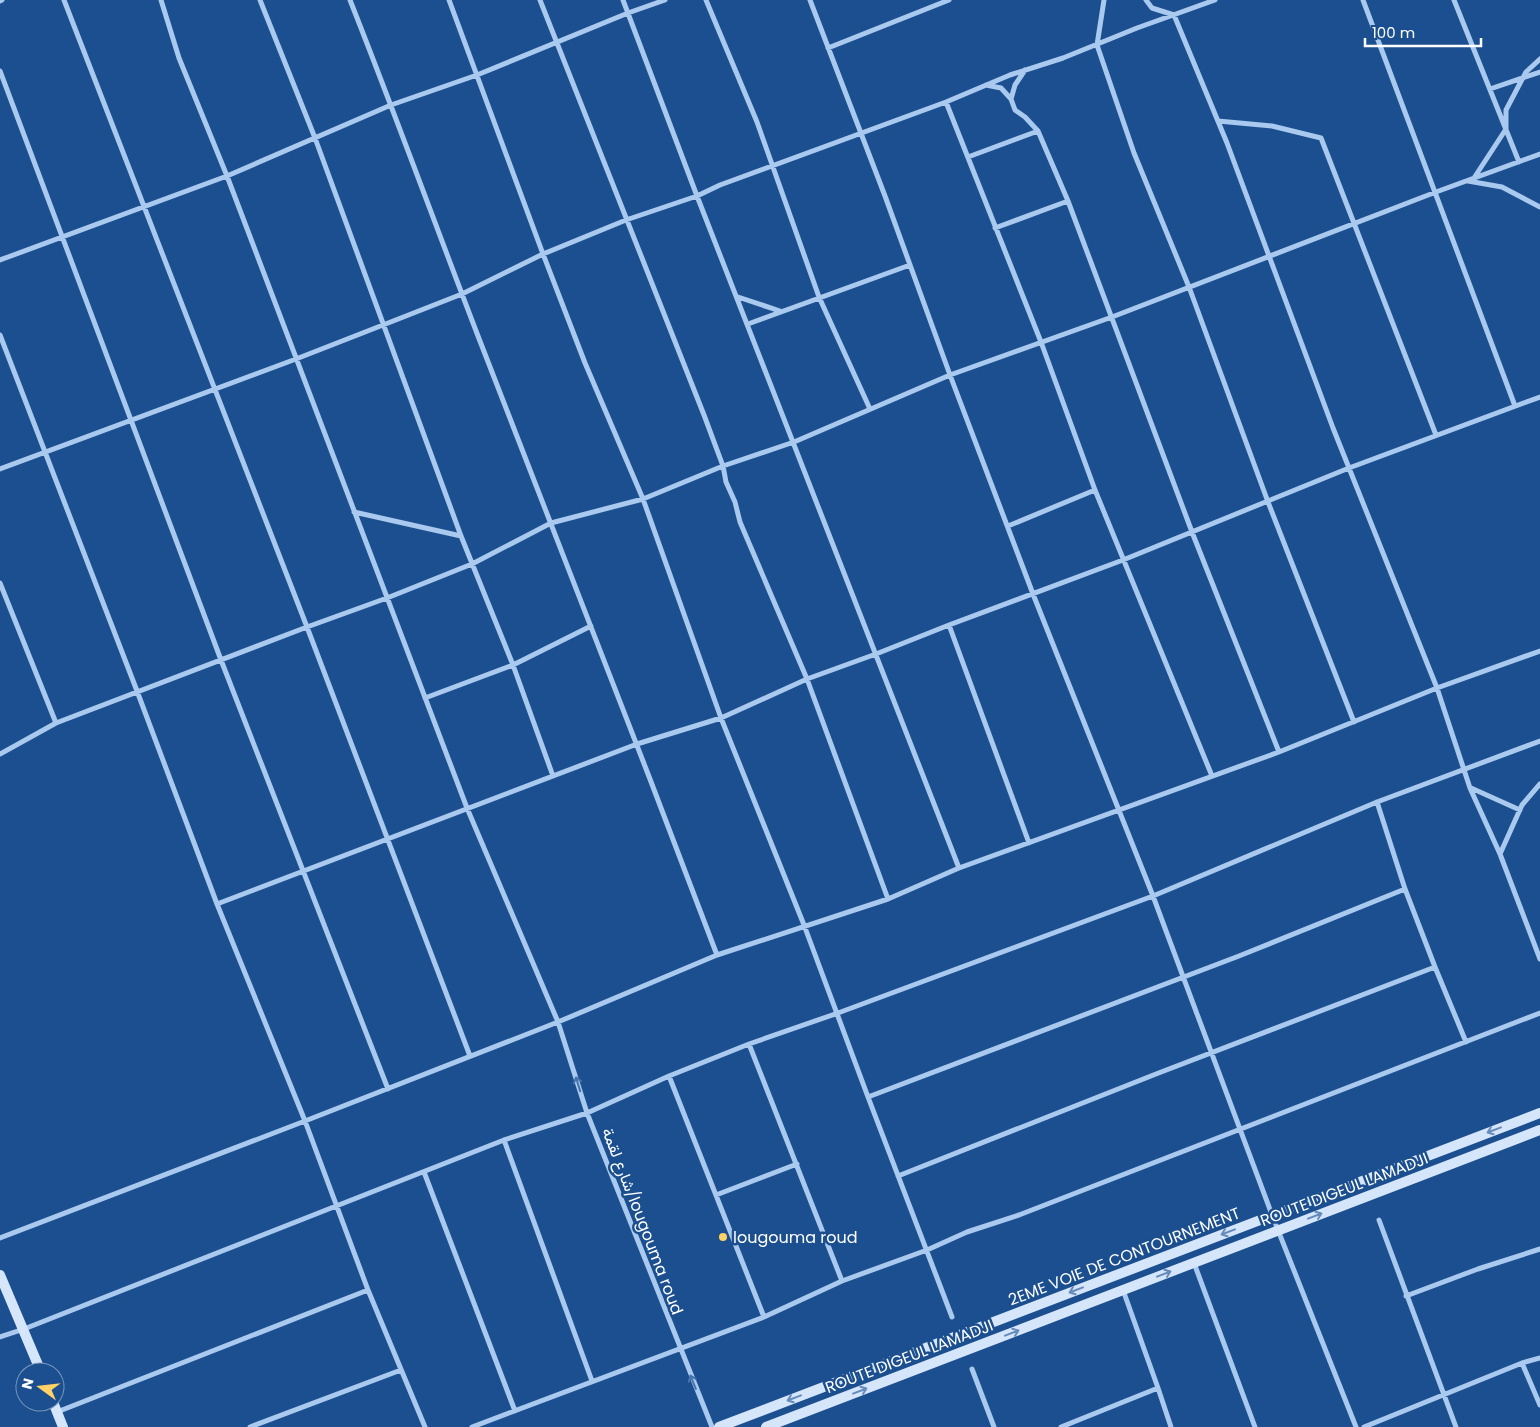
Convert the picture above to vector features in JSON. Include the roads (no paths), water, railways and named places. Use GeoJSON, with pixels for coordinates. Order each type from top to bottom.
{"type":"FeatureCollection","features":[{"type":"Feature","properties":{"kind":"main road","name":"2EME VOIE DE CONTOURNEMENT"},"geometry":{"type":"LineString","coordinates":[[719,1427],[1540,1113]]}},
{"type":"Feature","properties":{"kind":"main road","name":"ROUTE DIGEUL LAMADJI"},"geometry":{"type":"LineString","coordinates":[[766,1427],[1540,1130]]}},
{"type":"Feature","properties":{"kind":"main road"},"geometry":{"type":"LineString","coordinates":[[0,1274],[37,1362]]}},
{"type":"Feature","properties":{"kind":"main road"},"geometry":{"type":"LineString","coordinates":[[57,1412],[63,1427]]}},
{"type":"Feature","properties":{"kind":"street"},"geometry":{"type":"LineString","coordinates":[[64,0],[307,627],[470,1056]]}},
{"type":"Feature","properties":{"kind":"street","name":"شارع لقمة/lougouma roud"},"geometry":{"type":"LineString","coordinates":[[161,0],[180,58],[227,176],[467,808],[558,1022],[587,1113],[712,1427]]}},
{"type":"Feature","properties":{"kind":"street"},"geometry":{"type":"LineString","coordinates":[[260,0],[315,138],[461,536],[513,665],[553,776]]}},
{"type":"Feature","properties":{"kind":"street"},"geometry":{"type":"LineString","coordinates":[[350,0],[717,955]]}},
{"type":"Feature","properties":{"kind":"street"},"geometry":{"type":"LineString","coordinates":[[449,0],[585,363],[643,499],[721,718],[838,1013],[952,1317]]}},
{"type":"Feature","properties":{"kind":"street"},"geometry":{"type":"LineString","coordinates":[[540,0],[723,466],[726,482],[740,522],[807,679],[888,899]]}},
{"type":"Feature","properties":{"kind":"street"},"geometry":{"type":"LineString","coordinates":[[623,0],[697,196],[960,868]]}},
{"type":"Feature","properties":{"kind":"street"},"geometry":{"type":"LineString","coordinates":[[0,260],[227,176],[391,105],[477,76],[628,13],[665,0]]}},
{"type":"Feature","properties":{"kind":"street"},"geometry":{"type":"LineString","coordinates":[[706,0],[740,78],[819,297],[870,409]]}},
{"type":"Feature","properties":{"kind":"street"},"geometry":{"type":"LineString","coordinates":[[810,0],[1033,594],[1153,896],[1272,1215],[1356,1427]]}},
{"type":"Feature","properties":{"kind":"street"},"geometry":{"type":"LineString","coordinates":[[828,48],[949,0]]}},
{"type":"Feature","properties":{"kind":"street"},"geometry":{"type":"LineString","coordinates":[[1104,0],[1097,45],[1134,153],[1189,287],[1268,502],[1354,722]]}},
{"type":"Feature","properties":{"kind":"street"},"geometry":{"type":"LineString","coordinates":[[1146,0],[1152,8],[1174,15],[1218,121],[1349,468],[1437,688],[1470,788],[1500,854],[1540,960]]}},
{"type":"Feature","properties":{"kind":"street"},"geometry":{"type":"LineString","coordinates":[[0,469],[296,359],[462,294],[543,254],[626,220],[697,196],[720,185],[1215,0]]}},
{"type":"Feature","properties":{"kind":"street"},"geometry":{"type":"LineString","coordinates":[[1363,0],[1515,406]]}},
{"type":"Feature","properties":{"kind":"street"},"geometry":{"type":"LineString","coordinates":[[1454,0],[1519,162]]}},
{"type":"Feature","properties":{"kind":"street"},"geometry":{"type":"LineString","coordinates":[[1473,179],[1506,129],[1506,110],[1526,72],[1540,59]]}},
{"type":"Feature","properties":{"kind":"street"},"geometry":{"type":"LineString","coordinates":[[1011,99],[1015,85],[1024,70]]}},
{"type":"Feature","properties":{"kind":"street"},"geometry":{"type":"LineString","coordinates":[[0,71],[221,660],[388,1089]]}},
{"type":"Feature","properties":{"kind":"street"},"geometry":{"type":"LineString","coordinates":[[1490,89],[1540,72]]}},
{"type":"Feature","properties":{"kind":"street"},"geometry":{"type":"LineString","coordinates":[[985,85],[1001,88],[1011,99],[1015,110],[1025,117],[1038,131],[1068,201],[1192,532],[1279,752]]}},
{"type":"Feature","properties":{"kind":"street"},"geometry":{"type":"LineString","coordinates":[[946,102],[1041,342],[1095,490],[1212,776]]}},
{"type":"Feature","properties":{"kind":"street"},"geometry":{"type":"LineString","coordinates":[[1218,121],[1272,126],[1321,138],[1406,362],[1436,435]]}},
{"type":"Feature","properties":{"kind":"street"},"geometry":{"type":"LineString","coordinates":[[968,156],[1038,131]]}},
{"type":"Feature","properties":{"kind":"street"},"geometry":{"type":"LineString","coordinates":[[0,754],[56,723],[472,564],[551,523],[643,499],[723,466],[794,442],[950,375],[1112,317],[1436,192],[1540,154]]}},
{"type":"Feature","properties":{"kind":"street"},"geometry":{"type":"LineString","coordinates":[[1467,181],[1502,187],[1540,207]]}},
{"type":"Feature","properties":{"kind":"street"},"geometry":{"type":"LineString","coordinates":[[995,228],[1068,201]]}},
{"type":"Feature","properties":{"kind":"street"},"geometry":{"type":"LineString","coordinates":[[748,324],[910,265]]}},
{"type":"Feature","properties":{"kind":"street"},"geometry":{"type":"LineString","coordinates":[[738,297],[781,312]]}},
{"type":"Feature","properties":{"kind":"street"},"geometry":{"type":"LineString","coordinates":[[0,335],[217,904],[305,1122],[368,1290],[425,1427]]}},
{"type":"Feature","properties":{"kind":"street"},"geometry":{"type":"LineString","coordinates":[[217,904],[637,744],[721,718],[807,679],[1123,560],[1349,468],[1540,397]]}},
{"type":"Feature","properties":{"kind":"street"},"geometry":{"type":"LineString","coordinates":[[1008,526],[1095,490]]}},
{"type":"Feature","properties":{"kind":"street"},"geometry":{"type":"LineString","coordinates":[[354,512],[461,536]]}},
{"type":"Feature","properties":{"kind":"street"},"geometry":{"type":"LineString","coordinates":[[0,583],[56,723]]}},
{"type":"Feature","properties":{"kind":"street"},"geometry":{"type":"LineString","coordinates":[[950,625],[1029,843]]}},
{"type":"Feature","properties":{"kind":"street"},"geometry":{"type":"LineString","coordinates":[[425,698],[513,665],[591,626]]}},
{"type":"Feature","properties":{"kind":"street"},"geometry":{"type":"LineString","coordinates":[[0,1238],[305,1122],[558,1022],[717,955],[888,899],[960,868],[1279,752],[1437,688],[1540,651]]}},
{"type":"Feature","properties":{"kind":"street"},"geometry":{"type":"LineString","coordinates":[[0,1337],[504,1140],[587,1113],[669,1076],[749,1044],[838,1013],[1153,896],[1377,802],[1540,741]]}},
{"type":"Feature","properties":{"kind":"street"},"geometry":{"type":"LineString","coordinates":[[1500,854],[1520,810],[1540,784]]}},
{"type":"Feature","properties":{"kind":"street"},"geometry":{"type":"LineString","coordinates":[[1470,788],[1520,810]]}},
{"type":"Feature","properties":{"kind":"street"},"geometry":{"type":"LineString","coordinates":[[1377,802],[1405,889],[1466,1042]]}},
{"type":"Feature","properties":{"kind":"street"},"geometry":{"type":"LineString","coordinates":[[868,1097],[1183,977],[1405,889]]}},
{"type":"Feature","properties":{"kind":"street"},"geometry":{"type":"LineString","coordinates":[[898,1176],[1435,967]]}},
{"type":"Feature","properties":{"kind":"street"},"geometry":{"type":"LineString","coordinates":[[472,1427],[764,1317],[842,1281],[927,1250],[968,1232],[1019,1215],[1540,1013]]}},
{"type":"Feature","properties":{"kind":"street"},"geometry":{"type":"LineString","coordinates":[[749,1044],[842,1281]]}},
{"type":"Feature","properties":{"kind":"street"},"geometry":{"type":"LineString","coordinates":[[669,1076],[764,1317]]}},
{"type":"Feature","properties":{"kind":"street"},"geometry":{"type":"LineString","coordinates":[[504,1140],[592,1381]]}},
{"type":"Feature","properties":{"kind":"street"},"geometry":{"type":"LineString","coordinates":[[716,1195],[797,1164]]}},
{"type":"Feature","properties":{"kind":"street"},"geometry":{"type":"LineString","coordinates":[[424,1172],[515,1411]]}},
{"type":"Feature","properties":{"kind":"street"},"geometry":{"type":"LineString","coordinates":[[1378,1220],[1456,1427]]}},
{"type":"Feature","properties":{"kind":"street"},"geometry":{"type":"LineString","coordinates":[[1406,1296],[1478,1268],[1540,1249]]}},
{"type":"Feature","properties":{"kind":"street"},"geometry":{"type":"LineString","coordinates":[[1194,1263],[1256,1427]]}},
{"type":"Feature","properties":{"kind":"street"},"geometry":{"type":"LineString","coordinates":[[65,1409],[368,1290]]}},
{"type":"Feature","properties":{"kind":"street"},"geometry":{"type":"LineString","coordinates":[[1122,1290],[1171,1427]]}},
{"type":"Feature","properties":{"kind":"street"},"geometry":{"type":"LineString","coordinates":[[1364,1427],[1522,1363],[1540,1358]]}},
{"type":"Feature","properties":{"kind":"street"},"geometry":{"type":"LineString","coordinates":[[1522,1363],[1540,1406]]}},
{"type":"Feature","properties":{"kind":"street"},"geometry":{"type":"LineString","coordinates":[[972,1369],[994,1427]]}},
{"type":"Feature","properties":{"kind":"street"},"geometry":{"type":"LineString","coordinates":[[250,1427],[401,1370]]}},
{"type":"Feature","properties":{"kind":"street"},"geometry":{"type":"LineString","coordinates":[[1061,1427],[1158,1388]]}},
{"type":"Feature","properties":{"kind":"place","name":"lougouma roud"},"geometry":{"type":"Point","coordinates":[723,1237]}}]}
